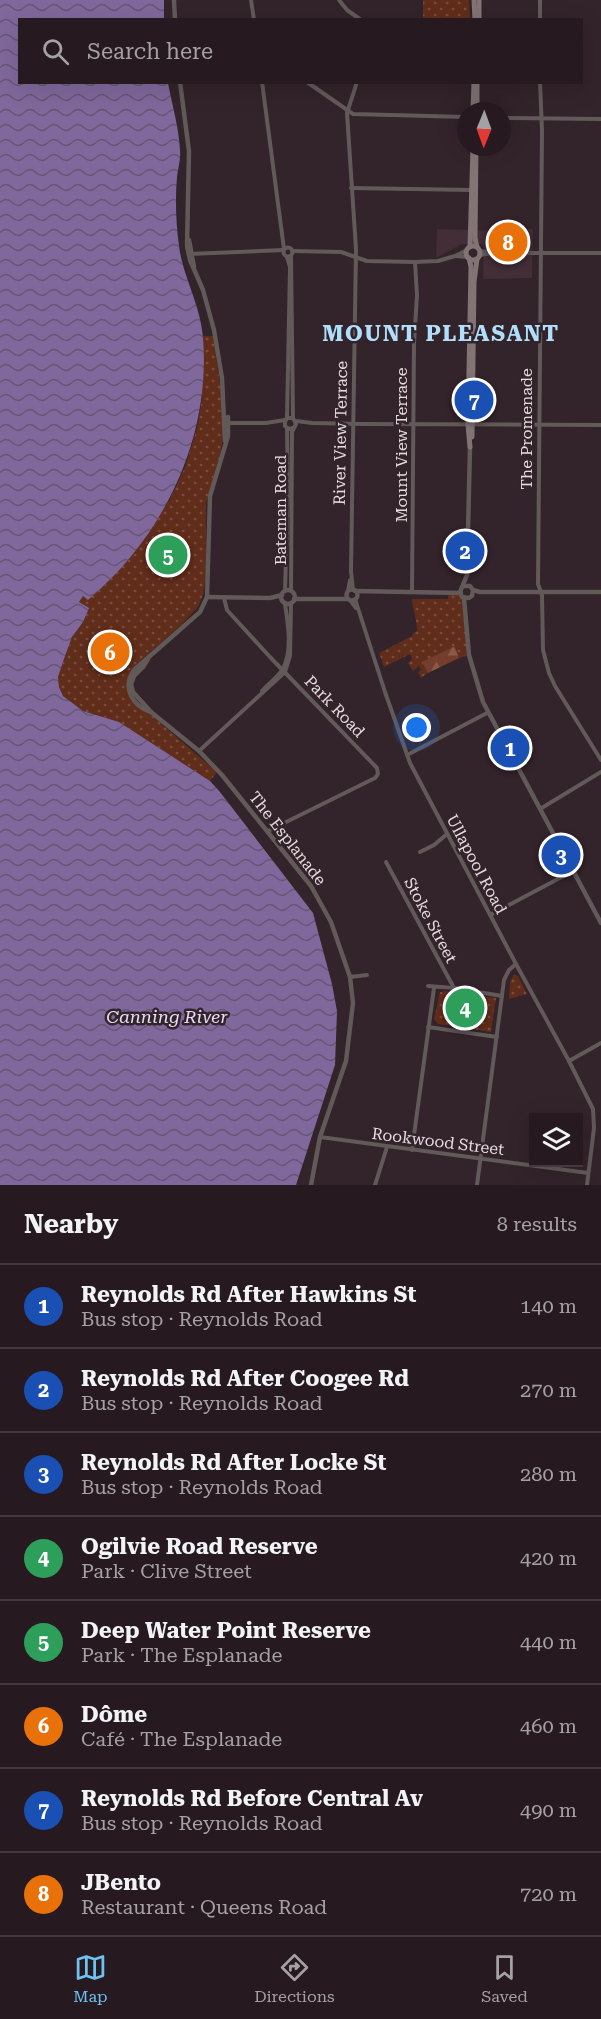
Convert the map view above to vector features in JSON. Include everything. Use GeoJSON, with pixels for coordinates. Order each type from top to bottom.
{"type":"FeatureCollection","features":[{"type":"Feature","properties":{"kind":"main road"},"geometry":{"type":"LineString","coordinates":[[474,0],[477,18]]}},
{"type":"Feature","properties":{"kind":"main road"},"geometry":{"type":"LineString","coordinates":[[477,18],[479,0]]}},
{"type":"Feature","properties":{"kind":"main road"},"geometry":{"type":"LineString","coordinates":[[475,102],[476,84]]}},
{"type":"Feature","properties":{"kind":"main road"},"geometry":{"type":"LineString","coordinates":[[472,282],[478,253],[475,238],[474,156]]}},
{"type":"Feature","properties":{"kind":"main road"},"geometry":{"type":"LineString","coordinates":[[470,447],[472,282],[468,248],[474,190]]}},
{"type":"Feature","properties":{"kind":"main road"},"geometry":{"type":"LineString","coordinates":[[468,248],[478,253]]}},
{"type":"Feature","properties":{"kind":"main road"},"geometry":{"type":"LineString","coordinates":[[468,258],[478,253]]}},
{"type":"Feature","properties":{"kind":"street"},"geometry":{"type":"LineString","coordinates":[[174,0],[175,18]]}},
{"type":"Feature","properties":{"kind":"street"},"geometry":{"type":"LineString","coordinates":[[251,0],[254,18]]}},
{"type":"Feature","properties":{"kind":"street"},"geometry":{"type":"LineString","coordinates":[[339,0],[346,10],[358,18]]}},
{"type":"Feature","properties":{"kind":"street"},"geometry":{"type":"LineString","coordinates":[[540,0],[540,18]]}},
{"type":"Feature","properties":{"kind":"street"},"geometry":{"type":"LineString","coordinates":[[180,84],[189,151],[190,254],[214,330],[228,436],[210,500],[207,597],[334,598],[370,591],[601,592]]}},
{"type":"Feature","properties":{"kind":"street","name":"Bateman Road"},"geometry":{"type":"LineString","coordinates":[[262,84],[288,252],[290,423],[288,635],[284,671]]}},
{"type":"Feature","properties":{"kind":"street"},"geometry":{"type":"LineString","coordinates":[[310,84],[356,115],[457,117]]}},
{"type":"Feature","properties":{"kind":"street","name":"River View Terrace"},"geometry":{"type":"LineString","coordinates":[[352,595],[352,424],[356,232],[347,110],[356,84]]}},
{"type":"Feature","properties":{"kind":"street","name":"The Promenade"},"geometry":{"type":"LineString","coordinates":[[540,84],[538,584],[542,595],[543,650],[549,673],[601,760]]}},
{"type":"Feature","properties":{"kind":"street"},"geometry":{"type":"LineString","coordinates":[[511,118],[601,119]]}},
{"type":"Feature","properties":{"kind":"street"},"geometry":{"type":"LineString","coordinates":[[351,188],[474,190]]}},
{"type":"Feature","properties":{"kind":"street"},"geometry":{"type":"LineString","coordinates":[[190,254],[341,252],[367,261],[415,262],[438,261],[455,256],[468,248]]}},
{"type":"Feature","properties":{"kind":"street"},"geometry":{"type":"LineString","coordinates":[[478,253],[601,253]]}},
{"type":"Feature","properties":{"kind":"street"},"geometry":{"type":"LineString","coordinates":[[455,256],[468,258]]}},
{"type":"Feature","properties":{"kind":"street","name":"Mount View Terrace"},"geometry":{"type":"LineString","coordinates":[[412,592],[414,343],[417,295],[415,262]]}},
{"type":"Feature","properties":{"kind":"street"},"geometry":{"type":"LineString","coordinates":[[227,423],[601,425]]}},
{"type":"Feature","properties":{"kind":"street"},"geometry":{"type":"LineString","coordinates":[[470,447],[466,607],[469,655],[479,692],[488,713],[601,923]]}},
{"type":"Feature","properties":{"kind":"street","name":"Ullapool Road"},"geometry":{"type":"LineString","coordinates":[[352,595],[407,755],[590,1103],[594,1117],[588,1173]]}},
{"type":"Feature","properties":{"kind":"street","name":"The Esplanade"},"geometry":{"type":"LineString","coordinates":[[207,597],[200,612],[134,670],[129,678],[128,688],[139,706],[152,712],[199,751],[222,775],[319,897],[331,922],[350,977],[353,1003],[346,1061],[320,1137],[310,1185]]}},
{"type":"Feature","properties":{"kind":"street","name":"Park Road"},"geometry":{"type":"LineString","coordinates":[[224,598],[227,609],[270,657],[377,768],[378,774],[375,778],[268,831]]}},
{"type":"Feature","properties":{"kind":"street","name":"Bateman Road"},"geometry":{"type":"LineString","coordinates":[[199,751],[284,671],[290,656],[288,598]]}},
{"type":"Feature","properties":{"kind":"street","name":"Park Road"},"geometry":{"type":"LineString","coordinates":[[270,657],[277,662],[285,662]]}},
{"type":"Feature","properties":{"kind":"street"},"geometry":{"type":"LineString","coordinates":[[407,755],[488,713]]}},
{"type":"Feature","properties":{"kind":"street"},"geometry":{"type":"LineString","coordinates":[[540,809],[601,772]]}},
{"type":"Feature","properties":{"kind":"street"},"geometry":{"type":"LineString","coordinates":[[420,852],[435,845],[447,834]]}},
{"type":"Feature","properties":{"kind":"street","name":"Stoke Street"},"geometry":{"type":"LineString","coordinates":[[386,862],[454,988]]}},
{"type":"Feature","properties":{"kind":"street"},"geometry":{"type":"LineString","coordinates":[[490,915],[573,871]]}},
{"type":"Feature","properties":{"kind":"street"},"geometry":{"type":"LineString","coordinates":[[477,1185],[505,975],[516,964]]}},
{"type":"Feature","properties":{"kind":"street"},"geometry":{"type":"LineString","coordinates":[[350,977],[367,975]]}},
{"type":"Feature","properties":{"kind":"street"},"geometry":{"type":"LineString","coordinates":[[428,986],[502,996]]}},
{"type":"Feature","properties":{"kind":"street"},"geometry":{"type":"LineString","coordinates":[[412,1150],[434,988]]}},
{"type":"Feature","properties":{"kind":"street"},"geometry":{"type":"LineString","coordinates":[[428,1027],[496,1037]]}},
{"type":"Feature","properties":{"kind":"street"},"geometry":{"type":"LineString","coordinates":[[569,1061],[601,1043]]}},
{"type":"Feature","properties":{"kind":"street","name":"Rookwood Street"},"geometry":{"type":"LineString","coordinates":[[320,1137],[588,1173]]}},
{"type":"Feature","properties":{"kind":"street"},"geometry":{"type":"LineString","coordinates":[[375,1185],[387,1147]]}},
{"type":"Feature","properties":{"kind":"street"},"geometry":{"type":"LineString","coordinates":[[587,1185],[588,1173]]}},
{"type":"Feature","properties":{"kind":"shaded area"},"geometry":{"type":"Polygon","coordinates":[[[423,0],[469,0],[470,18],[423,18],[423,0]]]}},
{"type":"Feature","properties":{"kind":"shaded area"},"geometry":{"type":"Polygon","coordinates":[[[437,229],[507,231],[507,229],[533,229],[532,278],[483,279],[484,246],[482,244],[462,244],[436,258],[437,229]]]}},
{"type":"Feature","properties":{"kind":"shaded area"},"geometry":{"type":"Polygon","coordinates":[[[203,336],[213,336],[224,430],[221,451],[206,503],[206,575],[203,595],[198,607],[182,624],[136,665],[129,688],[136,702],[217,772],[210,781],[119,722],[83,711],[63,696],[58,677],[72,637],[83,622],[88,608],[79,602],[83,596],[104,586],[140,543],[170,499],[185,467],[197,428],[202,399],[203,336]]]}},
{"type":"Feature","properties":{"kind":"shaded area"},"geometry":{"type":"Polygon","coordinates":[[[448,592],[464,598],[469,655],[459,658],[455,646],[423,662],[428,673],[421,678],[418,672],[421,670],[419,666],[413,671],[408,663],[412,659],[410,654],[384,667],[379,653],[412,636],[417,631],[412,599],[448,599],[448,592]]]}},
{"type":"Feature","properties":{"kind":"shaded area"},"geometry":{"type":"Polygon","coordinates":[[[514,974],[518,976],[527,994],[509,999],[510,982],[514,974]]]}},
{"type":"Feature","properties":{"kind":"shaded area"},"geometry":{"type":"Polygon","coordinates":[[[440,992],[496,998],[491,1032],[438,1024],[434,1019],[440,992]]]}},
{"type":"Feature","properties":{"kind":"green space"},"geometry":{"type":"Polygon","coordinates":[[[455,646],[459,658],[428,673],[422,662],[455,646]]]}},
{"type":"Feature","properties":{"kind":"water","name":"Canning River"},"geometry":{"type":"Polygon","coordinates":[[[0,0],[164,0],[164,18],[18,18],[18,84],[168,84],[180,150],[176,194],[179,246],[199,314],[203,338],[203,375],[199,412],[190,448],[177,482],[160,515],[139,546],[88,600],[83,596],[79,602],[89,608],[83,622],[72,637],[58,677],[59,687],[63,696],[83,711],[119,722],[210,781],[313,913],[337,1011],[335,1065],[296,1185],[0,1185],[0,0]]]}},
{"type":"Feature","properties":{"kind":"place","name":"JBento"},"geometry":{"type":"Point","coordinates":[508,242]}},
{"type":"Feature","properties":{"kind":"place","name":"Reynolds Rd Before Central Av"},"geometry":{"type":"Point","coordinates":[474,400]}},
{"type":"Feature","properties":{"kind":"place","name":"Reynolds Rd After Coogee Rd"},"geometry":{"type":"Point","coordinates":[465,551]}},
{"type":"Feature","properties":{"kind":"place","name":"Deep Water Point Reserve"},"geometry":{"type":"Point","coordinates":[168,555]}},
{"type":"Feature","properties":{"kind":"place","name":"Dôme"},"geometry":{"type":"Point","coordinates":[110,652]}},
{"type":"Feature","properties":{"kind":"place","name":"Reynolds Rd After Hawkins St"},"geometry":{"type":"Point","coordinates":[510,748]}},
{"type":"Feature","properties":{"kind":"place","name":"Reynolds Rd After Locke St"},"geometry":{"type":"Point","coordinates":[561,855]}},
{"type":"Feature","properties":{"kind":"place","name":"Ogilvie Road Reserve"},"geometry":{"type":"Point","coordinates":[465,1008]}},
{"type":"Feature","properties":{"kind":"district","name":"MOUNT PLEASANT"},"geometry":{"type":"Point","coordinates":[441,333]}}]}
